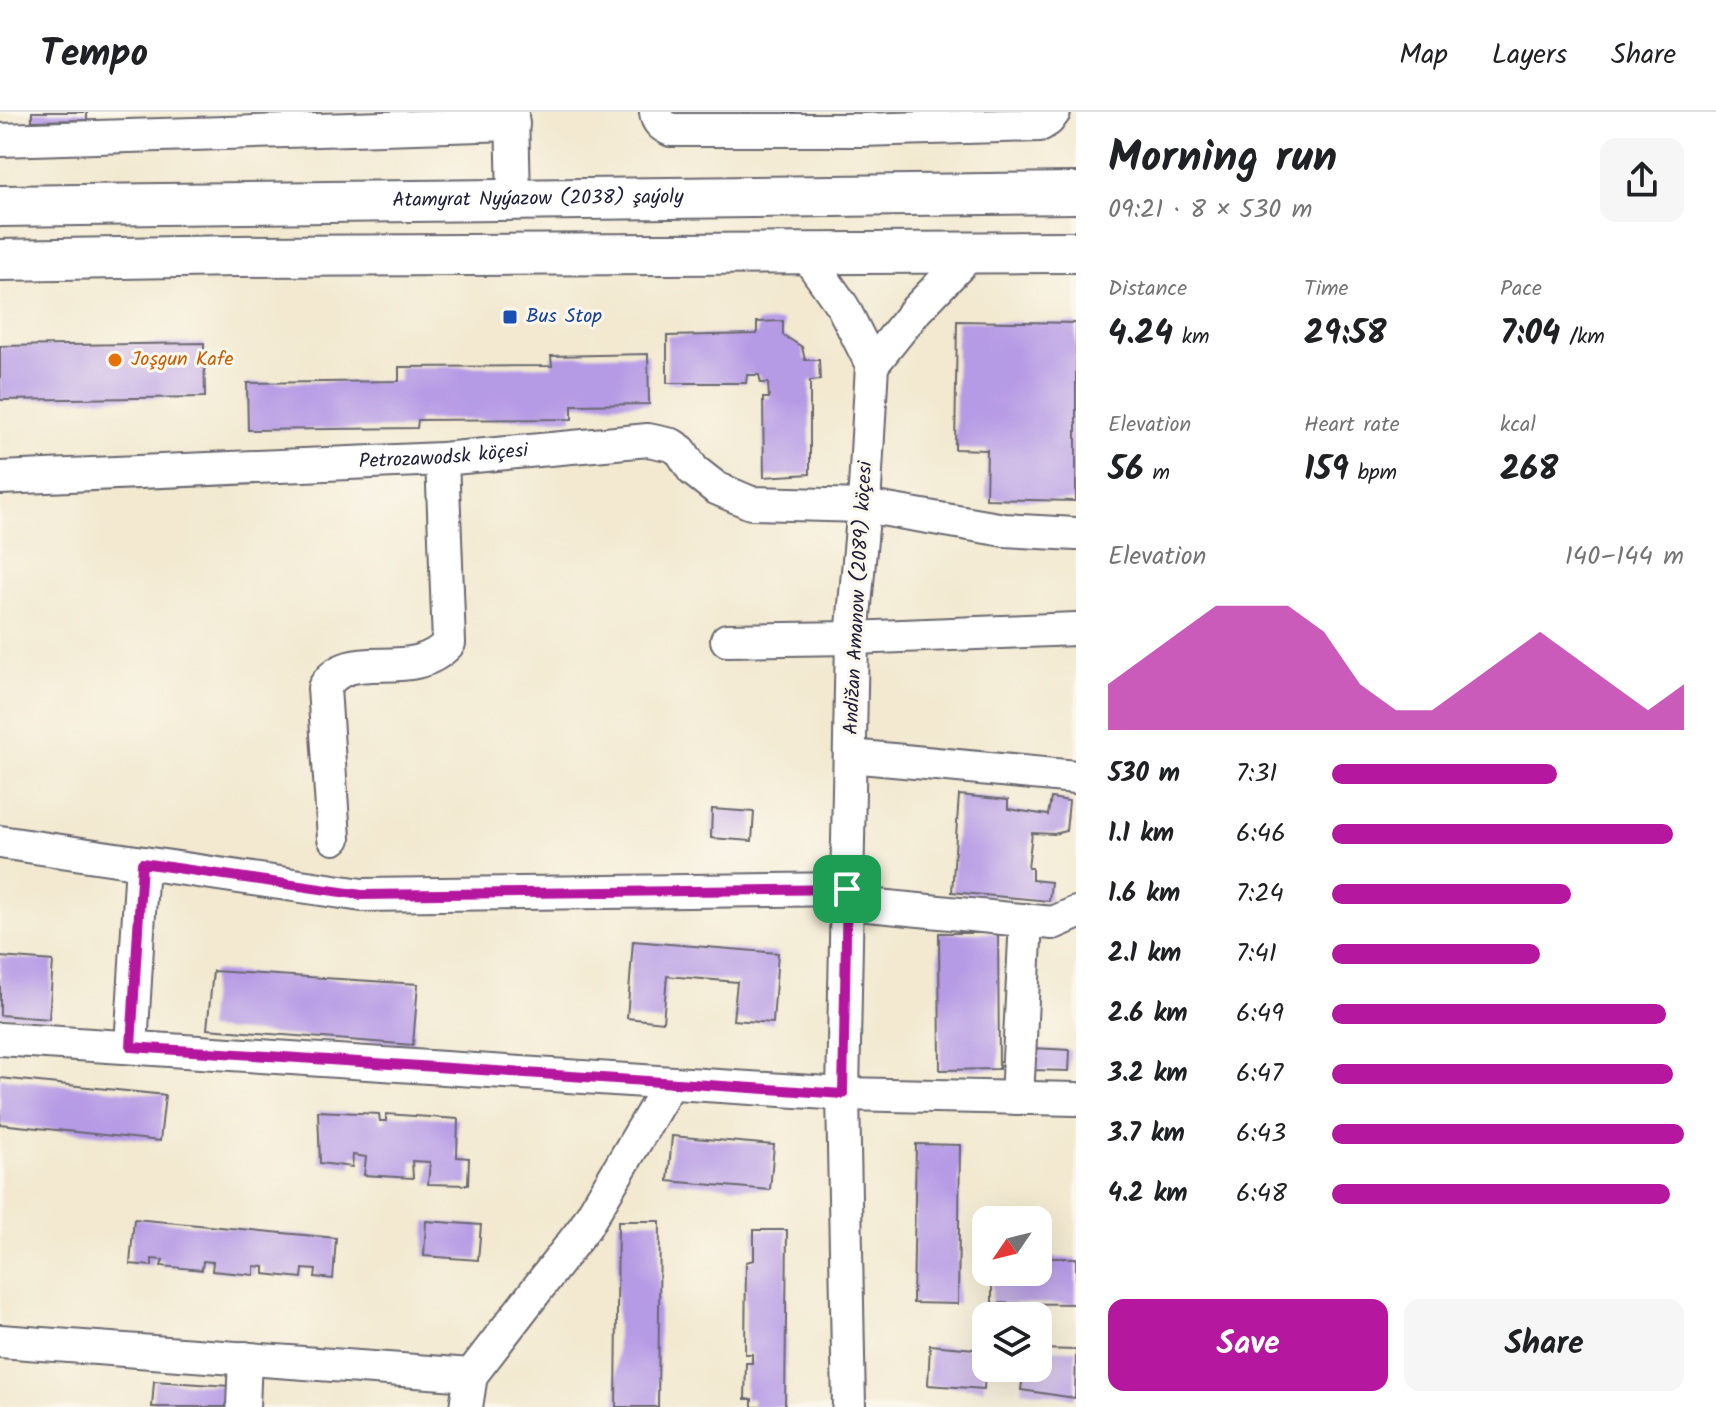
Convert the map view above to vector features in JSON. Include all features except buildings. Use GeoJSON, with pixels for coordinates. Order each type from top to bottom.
{"type":"FeatureCollection","features":[{"type":"Feature","properties":{"kind":"main road","name":"Atamyrat Nyýazow (2038) şaýoly"},"geometry":{"type":"LineString","coordinates":[[0,206],[1076,193]]}},
{"type":"Feature","properties":{"kind":"main road"},"geometry":{"type":"LineString","coordinates":[[0,260],[1076,252]]}},
{"type":"Feature","properties":{"kind":"street"},"geometry":{"type":"LineString","coordinates":[[656,112],[657,119],[671,130],[860,130],[1040,125],[1054,112]]}},
{"type":"Feature","properties":{"kind":"street"},"geometry":{"type":"LineString","coordinates":[[0,140],[512,118],[514,200]]}},
{"type":"Feature","properties":{"kind":"street"},"geometry":{"type":"LineString","coordinates":[[872,365],[916,310],[972,252]]}},
{"type":"Feature","properties":{"kind":"street","name":"Andižan Amanow (2089) köçesi"},"geometry":{"type":"LineString","coordinates":[[805,253],[843,307],[872,365],[852,638],[843,1094],[849,1407]]}},
{"type":"Feature","properties":{"kind":"street","name":"Petrozawodsk köçesi"},"geometry":{"type":"LineString","coordinates":[[0,478],[442,459],[648,440],[672,445],[681,451],[693,470],[716,488],[751,503],[864,506],[1004,530],[1076,534]]}},
{"type":"Feature","properties":{"kind":"street"},"geometry":{"type":"LineString","coordinates":[[334,838],[324,688],[330,677],[350,666],[419,663],[438,655],[449,643],[442,459]]}},
{"type":"Feature","properties":{"kind":"street"},"geometry":{"type":"LineString","coordinates":[[727,640],[1076,629]]}},
{"type":"Feature","properties":{"kind":"street"},"geometry":{"type":"LineString","coordinates":[[850,756],[1076,777]]}},
{"type":"Feature","properties":{"kind":"street"},"geometry":{"type":"LineString","coordinates":[[0,842],[362,895],[847,896],[1053,923],[1076,913]]}},
{"type":"Feature","properties":{"kind":"street"},"geometry":{"type":"LineString","coordinates":[[131,1047],[142,863]]}},
{"type":"Feature","properties":{"kind":"street"},"geometry":{"type":"LineString","coordinates":[[1017,1098],[1026,920]]}},
{"type":"Feature","properties":{"kind":"street"},"geometry":{"type":"LineString","coordinates":[[0,1039],[843,1094],[1076,1099]]}},
{"type":"Feature","properties":{"kind":"street"},"geometry":{"type":"LineString","coordinates":[[466,1407],[471,1375],[585,1227],[670,1083]]}},
{"type":"Feature","properties":{"kind":"street"},"geometry":{"type":"LineString","coordinates":[[0,1341],[471,1375]]}},
{"type":"Feature","properties":{"kind":"street"},"geometry":{"type":"LineString","coordinates":[[243,1407],[245,1358]]}},
{"type":"Feature","properties":{"kind":"place","name":"Bus Stop"},"geometry":{"type":"Point","coordinates":[510,317]}},
{"type":"Feature","properties":{"kind":"place","name":"Joşgun Kafe"},"geometry":{"type":"Point","coordinates":[115,360]}},
{"type":"Feature","properties":{"kind":"route"},"geometry":{"type":"LineString","coordinates":[[142,863],[362,895],[847,889],[843,1094],[131,1047],[142,863]]}}]}
